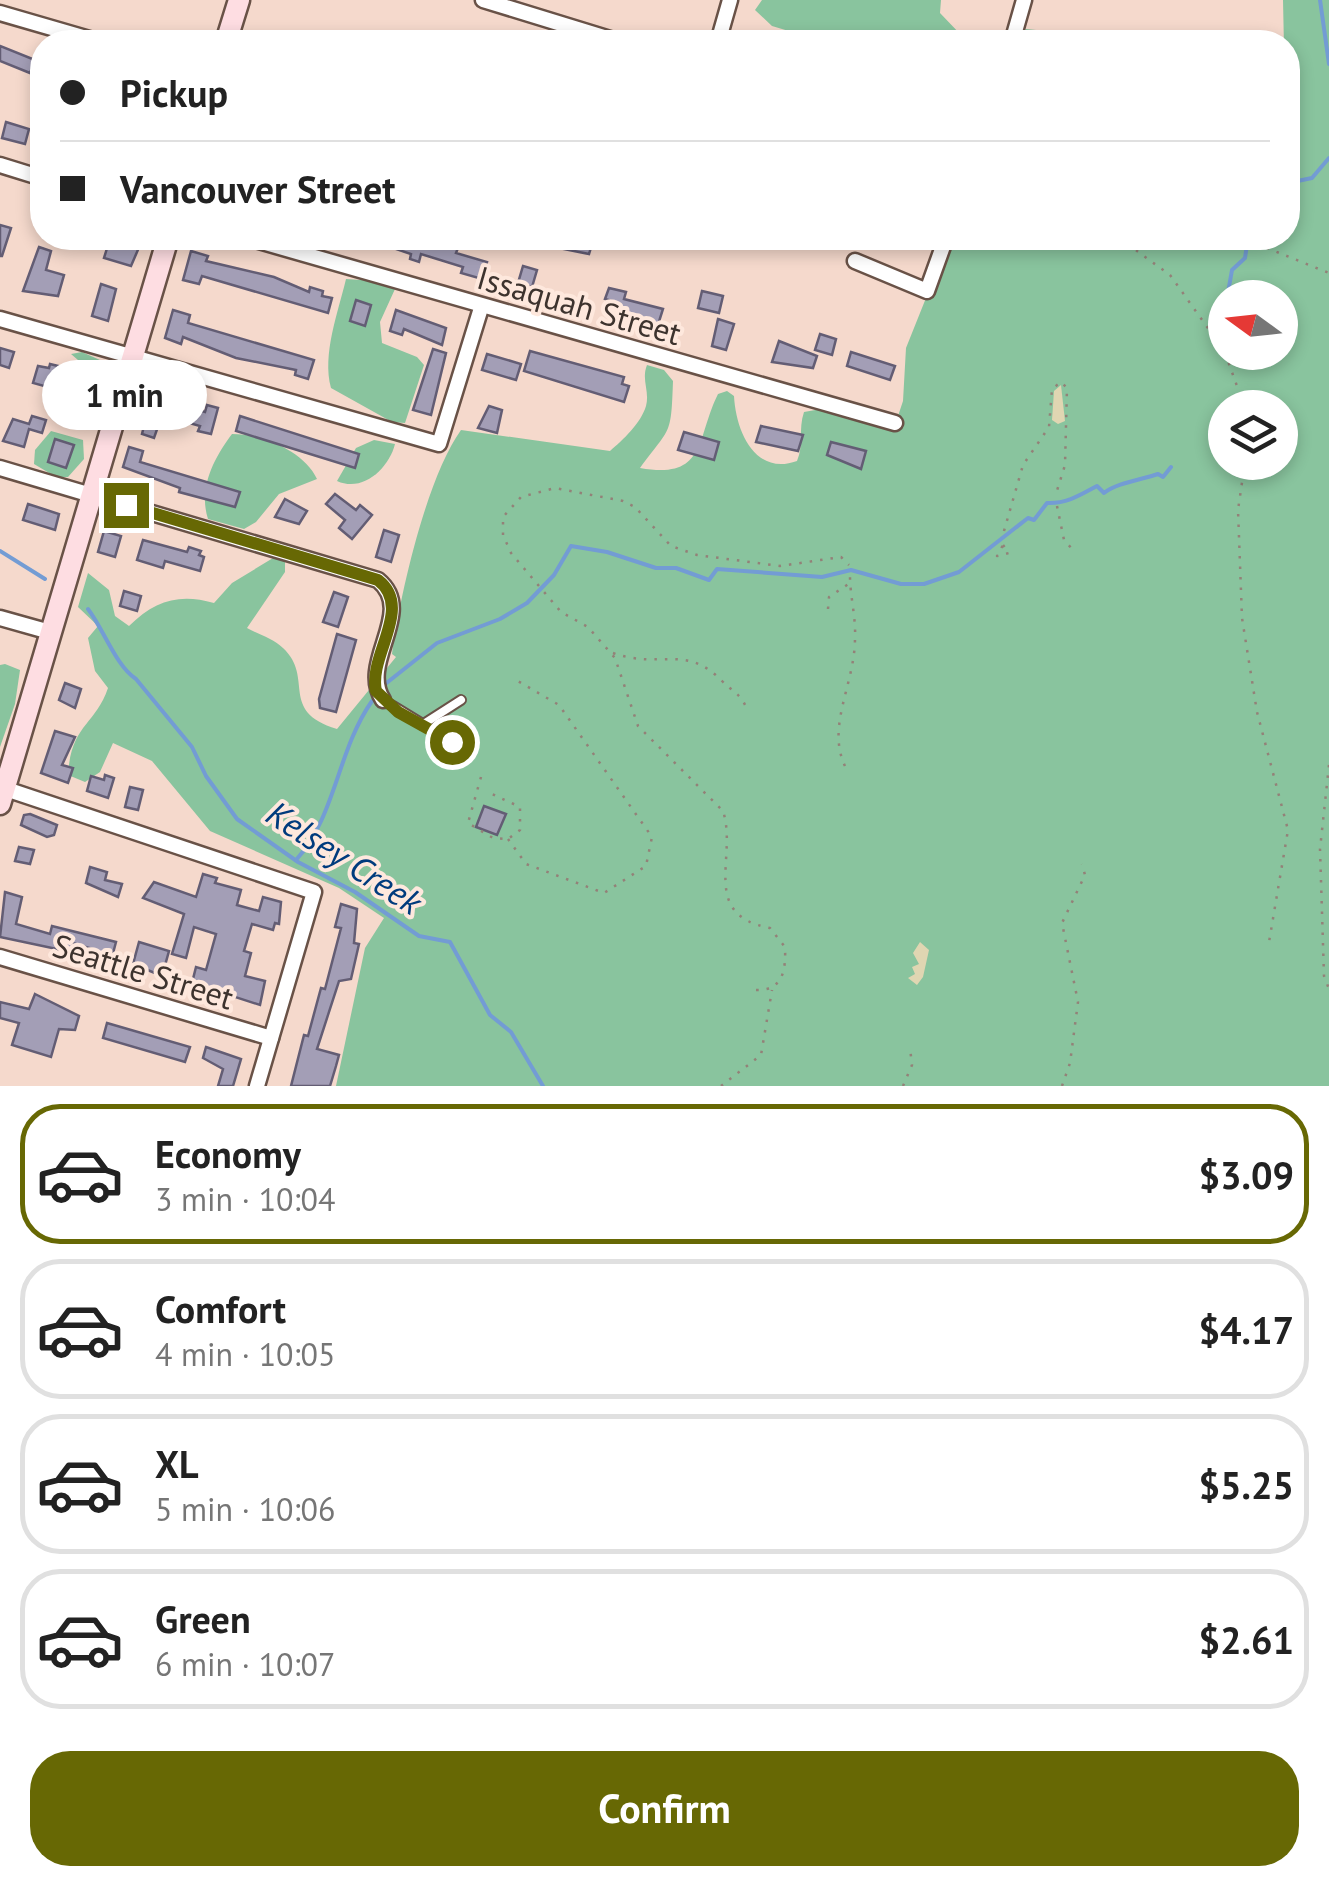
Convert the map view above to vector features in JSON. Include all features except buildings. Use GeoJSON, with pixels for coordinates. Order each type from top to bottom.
{"type":"FeatureCollection","features":[{"type":"Feature","properties":{"kind":"street"},"geometry":{"type":"LineString","coordinates":[[229,30],[238,0]]}},
{"type":"Feature","properties":{"kind":"street"},"geometry":{"type":"LineString","coordinates":[[483,0],[581,30]]}},
{"type":"Feature","properties":{"kind":"street"},"geometry":{"type":"LineString","coordinates":[[721,30],[730,0]]}},
{"type":"Feature","properties":{"kind":"street"},"geometry":{"type":"LineString","coordinates":[[1015,30],[1024,0]]}},
{"type":"Feature","properties":{"kind":"street"},"geometry":{"type":"LineString","coordinates":[[0,13],[59,30]]}},
{"type":"Feature","properties":{"kind":"street"},"geometry":{"type":"LineString","coordinates":[[0,165],[30,174]]}},
{"type":"Feature","properties":{"kind":"street"},"geometry":{"type":"LineString","coordinates":[[164,250],[2,794],[314,892],[258,1086]]}},
{"type":"Feature","properties":{"kind":"street","name":"Issaquah Street"},"geometry":{"type":"LineString","coordinates":[[288,250],[895,423]]}},
{"type":"Feature","properties":{"kind":"street"},"geometry":{"type":"LineString","coordinates":[[855,260],[927,291],[942,250]]}},
{"type":"Feature","properties":{"kind":"street"},"geometry":{"type":"LineString","coordinates":[[0,319],[440,444],[481,308]]}},
{"type":"Feature","properties":{"kind":"street"},"geometry":{"type":"LineString","coordinates":[[0,468],[370,576],[390,594],[391,616],[374,682],[383,700]]}},
{"type":"Feature","properties":{"kind":"street"},"geometry":{"type":"LineString","coordinates":[[0,618],[50,632]]}},
{"type":"Feature","properties":{"kind":"street","name":"Seattle Street"},"geometry":{"type":"LineString","coordinates":[[0,957],[271,1038]]}},
{"type":"Feature","properties":{"kind":"lane"},"geometry":{"type":"LineString","coordinates":[[383,700],[452,742]]}},
{"type":"Feature","properties":{"kind":"lane"},"geometry":{"type":"LineString","coordinates":[[422,725],[461,700]]}},
{"type":"Feature","properties":{"kind":"path"},"geometry":{"type":"LineString","coordinates":[[1136,250],[1170,275],[1208,328]]}},
{"type":"Feature","properties":{"kind":"path"},"geometry":{"type":"LineString","coordinates":[[1272,250],[1329,272]]}},
{"type":"Feature","properties":{"kind":"path"},"geometry":{"type":"LineString","coordinates":[[1004,531],[1014,488],[1028,458],[1044,439],[1052,390],[1061,382],[1068,388],[1066,464],[1055,496]]}},
{"type":"Feature","properties":{"kind":"path"},"geometry":{"type":"LineString","coordinates":[[1243,480],[1238,510],[1242,618],[1257,712],[1288,830],[1268,948]]}},
{"type":"Feature","properties":{"kind":"path"},"geometry":{"type":"LineString","coordinates":[[721,1086],[761,1055],[773,989],[782,976],[785,947],[770,928],[745,920],[726,894],[724,811],[638,726],[611,653],[588,627],[560,612],[511,554],[502,526],[507,511],[521,497],[545,488],[623,501],[635,507],[670,546],[697,554],[780,566],[841,557],[849,565]]}},
{"type":"Feature","properties":{"kind":"path"},"geometry":{"type":"LineString","coordinates":[[1057,506],[1064,540],[1073,550]]}},
{"type":"Feature","properties":{"kind":"path"},"geometry":{"type":"LineString","coordinates":[[845,766],[836,739],[853,676],[856,640],[850,576]]}},
{"type":"Feature","properties":{"kind":"path"},"geometry":{"type":"LineString","coordinates":[[828,609],[829,597],[850,583]]}},
{"type":"Feature","properties":{"kind":"path"},"geometry":{"type":"LineString","coordinates":[[611,653],[669,662],[692,658],[711,667],[738,692],[747,709]]}},
{"type":"Feature","properties":{"kind":"path"},"geometry":{"type":"LineString","coordinates":[[508,839],[526,864],[604,892],[646,866],[653,847],[644,821],[587,750],[559,705],[516,680]]}},
{"type":"Feature","properties":{"kind":"path"},"geometry":{"type":"LineString","coordinates":[[1329,765],[1320,849],[1324,976],[1329,989]]}},
{"type":"Feature","properties":{"kind":"path"},"geometry":{"type":"LineString","coordinates":[[481,777],[468,823],[493,838],[508,839],[520,830],[523,814],[520,807],[492,794]]}},
{"type":"Feature","properties":{"kind":"path"},"geometry":{"type":"LineString","coordinates":[[1062,1086],[1078,1002],[1062,923],[1085,875],[1082,864]]}},
{"type":"Feature","properties":{"kind":"path"},"geometry":{"type":"LineString","coordinates":[[756,990],[773,989]]}},
{"type":"Feature","properties":{"kind":"path"},"geometry":{"type":"LineString","coordinates":[[903,1086],[912,1065],[910,1048]]}},
{"type":"Feature","properties":{"kind":"green space"},"geometry":{"type":"Polygon","coordinates":[[[762,0],[941,0],[940,13],[956,30],[785,30],[772,26],[755,10],[762,0]]]}},
{"type":"Feature","properties":{"kind":"green space"},"geometry":{"type":"Polygon","coordinates":[[[1283,0],[1329,0],[1329,1086],[336,1086],[365,948],[384,918],[339,888],[210,831],[152,761],[113,743],[100,772],[85,782],[68,775],[74,745],[108,688],[95,671],[88,638],[98,626],[78,607],[88,573],[109,590],[115,616],[129,626],[148,610],[168,601],[214,603],[232,583],[278,555],[285,558],[285,572],[247,628],[283,648],[297,671],[302,703],[308,713],[337,729],[396,657],[392,654],[396,629],[417,537],[437,476],[461,430],[610,451],[644,412],[647,365],[664,370],[673,381],[672,399],[664,437],[640,468],[677,468],[688,461],[696,452],[718,394],[727,391],[734,396],[739,424],[751,448],[770,462],[783,464],[797,461],[804,412],[821,409],[894,428],[903,401],[906,348],[945,250],[1300,250],[1300,30],[1284,30],[1283,0]]]}},
{"type":"Feature","properties":{"kind":"green space"},"geometry":{"type":"Polygon","coordinates":[[[346,279],[376,281],[395,289],[380,322],[382,343],[417,357],[424,365],[405,423],[392,422],[331,388],[328,361],[346,279]]]}},
{"type":"Feature","properties":{"kind":"green space"},"geometry":{"type":"Polygon","coordinates":[[[82,352],[109,364],[94,421],[70,425],[49,415],[48,403],[60,391],[75,401],[92,372],[71,354],[82,352]]]}},
{"type":"Feature","properties":{"kind":"green space"},"geometry":{"type":"Polygon","coordinates":[[[51,431],[83,440],[84,459],[68,477],[56,477],[34,464],[35,450],[51,431]]]}},
{"type":"Feature","properties":{"kind":"green space"},"geometry":{"type":"Polygon","coordinates":[[[232,434],[281,446],[302,460],[317,479],[279,494],[256,522],[244,529],[208,519],[205,496],[209,474],[232,434]]]}},
{"type":"Feature","properties":{"kind":"green space"},"geometry":{"type":"Polygon","coordinates":[[[374,440],[395,444],[381,469],[356,484],[337,481],[356,448],[374,440]]]}},
{"type":"Feature","properties":{"kind":"green space"},"geometry":{"type":"Polygon","coordinates":[[[0,665],[20,670],[15,704],[0,747],[0,665]]]}},
{"type":"Feature","properties":{"kind":"sand"},"geometry":{"type":"Polygon","coordinates":[[[1061,385],[1065,421],[1058,424],[1052,420],[1054,391],[1061,385]]]}},
{"type":"Feature","properties":{"kind":"sand"},"geometry":{"type":"Polygon","coordinates":[[[920,942],[929,950],[923,977],[917,985],[908,978],[915,974],[912,967],[919,964],[913,953],[920,942]]]}},
{"type":"Feature","properties":{"kind":"waterway"},"geometry":{"type":"LineString","coordinates":[[1320,0],[1329,64]]}},
{"type":"Feature","properties":{"kind":"waterway"},"geometry":{"type":"LineString","coordinates":[[1300,180],[1312,178],[1329,158]]}},
{"type":"Feature","properties":{"kind":"waterway"},"geometry":{"type":"LineString","coordinates":[[1230,280],[1232,270],[1245,258],[1246,250]]}},
{"type":"Feature","properties":{"kind":"waterway"},"geometry":{"type":"LineString","coordinates":[[384,685],[437,643],[500,619],[527,603],[554,575],[571,546],[607,552],[656,568],[676,568],[709,580],[717,569],[822,577],[851,570],[901,584],[924,584],[959,572],[1028,518],[1034,520],[1047,503],[1068,500],[1097,486],[1104,493],[1158,474],[1163,477],[1171,467]]}},
{"type":"Feature","properties":{"kind":"waterway","name":"Kelsey Creek"},"geometry":{"type":"LineString","coordinates":[[0,551],[45,579]]}},
{"type":"Feature","properties":{"kind":"waterway","name":"Kelsey Creek"},"geometry":{"type":"LineString","coordinates":[[88,609],[122,666],[192,747],[206,776],[237,819],[298,862],[355,892],[419,936],[450,942],[490,1015],[511,1032],[543,1086]]}},
{"type":"Feature","properties":{"kind":"waterway"},"geometry":{"type":"LineString","coordinates":[[296,860],[320,824],[351,741],[372,701]]}},
{"type":"Feature","properties":{"kind":"route"},"geometry":{"type":"LineString","coordinates":[[126,505],[378,580],[386,586],[392,607],[375,674],[376,691],[398,712],[452,742]]}}]}
